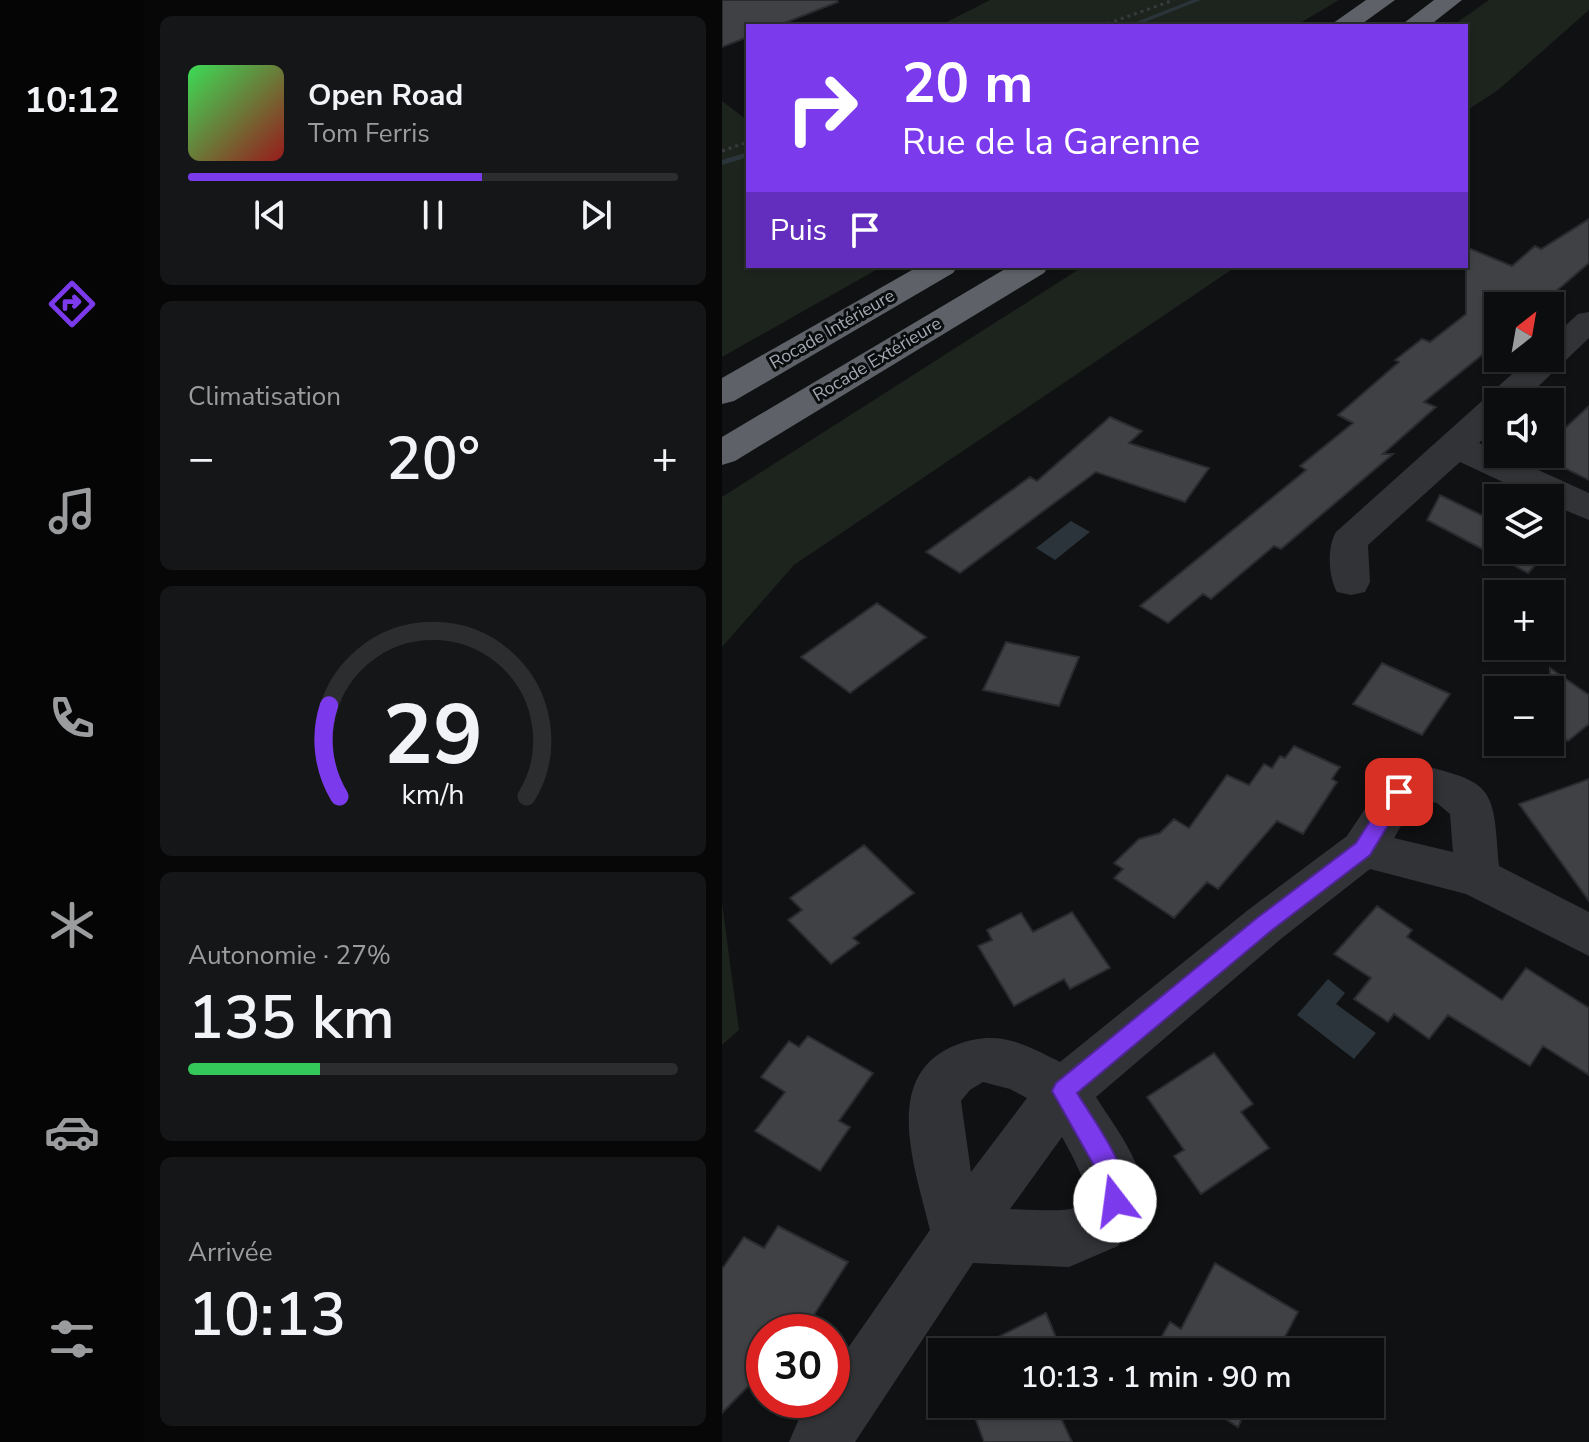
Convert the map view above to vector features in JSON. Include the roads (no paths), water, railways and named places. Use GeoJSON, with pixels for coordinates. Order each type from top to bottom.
{"type":"FeatureCollection","features":[{"type":"Feature","properties":{"kind":"highway"},"geometry":{"type":"LineString","coordinates":[[1345,24],[1383,0]]}},
{"type":"Feature","properties":{"kind":"highway"},"geometry":{"type":"LineString","coordinates":[[1416,24],[1450,0]]}},
{"type":"Feature","properties":{"kind":"highway","name":"Rocade Intérieure"},"geometry":{"type":"LineString","coordinates":[[722,393],[939,268]]}},
{"type":"Feature","properties":{"kind":"highway","name":"Rocade Extérieure"},"geometry":{"type":"LineString","coordinates":[[722,453],[1030,268]]}},
{"type":"Feature","properties":{"kind":"street"},"geometry":{"type":"LineString","coordinates":[[1564,345],[1589,321]]}},
{"type":"Feature","properties":{"kind":"street"},"geometry":{"type":"LineString","coordinates":[[1517,388],[1535,372]]}},
{"type":"Feature","properties":{"kind":"street"},"geometry":{"type":"LineString","coordinates":[[1351,582],[1349,541],[1484,419]]}},
{"type":"Feature","properties":{"kind":"street"},"geometry":{"type":"LineString","coordinates":[[1456,446],[1589,508]]}},
{"type":"Feature","properties":{"kind":"street"},"geometry":{"type":"LineString","coordinates":[[819,1442],[959,1235],[1064,1091],[1265,924],[1363,849],[1399,792],[1415,781],[1450,789],[1472,806],[1477,877]]}},
{"type":"Feature","properties":{"kind":"street"},"geometry":{"type":"LineString","coordinates":[[1363,849],[1477,877],[1589,935]]}},
{"type":"Feature","properties":{"kind":"street"},"geometry":{"type":"LineString","coordinates":[[983,1059],[1019,1067],[1064,1091],[1111,1173],[1115,1201],[1099,1227],[1069,1239],[959,1235],[934,1120],[937,1091],[956,1068],[983,1059]]}},
{"type":"Feature","properties":{"kind":"waterway"},"geometry":{"type":"LineString","coordinates":[[1134,24],[1198,0]]}},
{"type":"Feature","properties":{"kind":"waterway"},"geometry":{"type":"LineString","coordinates":[[722,163],[746,155]]}}]}
